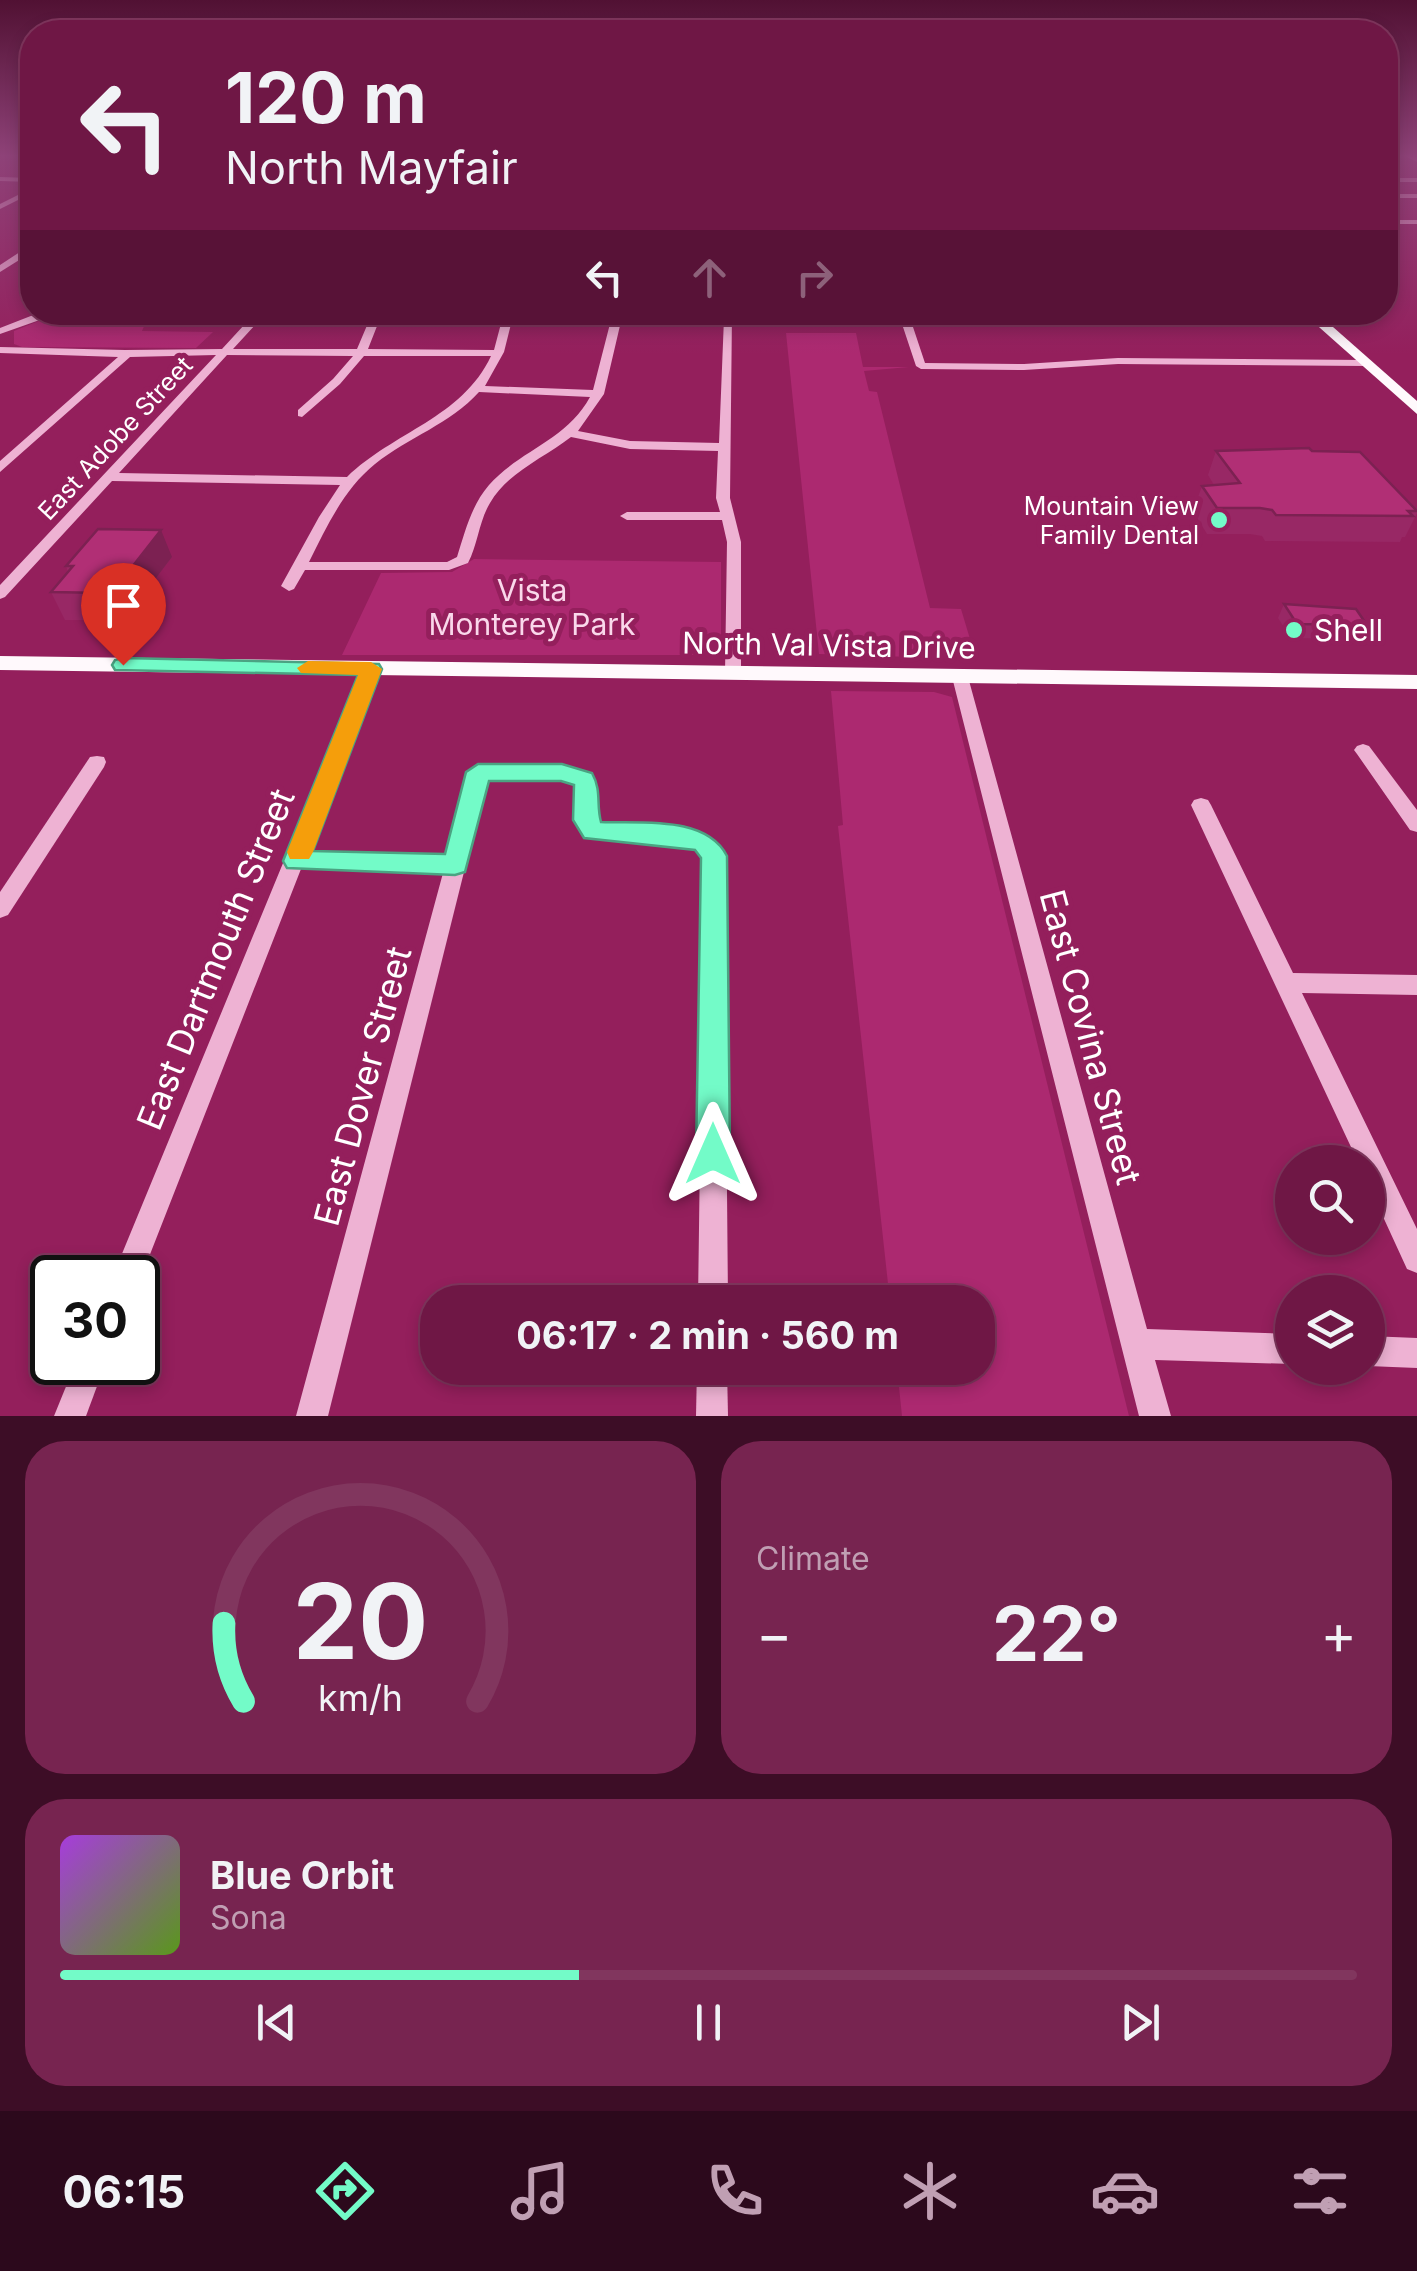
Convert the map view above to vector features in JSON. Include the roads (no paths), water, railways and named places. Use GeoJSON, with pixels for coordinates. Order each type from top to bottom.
{"type":"FeatureCollection","features":[{"type":"Feature","properties":{"kind":"main road"},"geometry":{"type":"LineString","coordinates":[[1323,325],[1417,409]]}},
{"type":"Feature","properties":{"kind":"main road","name":"North Val Vista Drive"},"geometry":{"type":"LineString","coordinates":[[0,664],[1417,682]]}},
{"type":"Feature","properties":{"kind":"street","name":"East Adobe Street"},"geometry":{"type":"LineString","coordinates":[[0,594],[250,325]]}},
{"type":"Feature","properties":{"kind":"street"},"geometry":{"type":"LineString","coordinates":[[302,413],[338,382],[360,352],[372,325]]}},
{"type":"Feature","properties":{"kind":"street"},"geometry":{"type":"LineString","coordinates":[[289,586],[350,481],[374,458],[440,422],[480,388],[498,353],[506,325]]}},
{"type":"Feature","properties":{"kind":"street"},"geometry":{"type":"LineString","coordinates":[[300,566],[449,566],[463,560],[483,503],[492,489],[568,433],[598,394],[615,325]]}},
{"type":"Feature","properties":{"kind":"street"},"geometry":{"type":"LineString","coordinates":[[729,325],[724,447],[725,516],[734,542],[733,673]]}},
{"type":"Feature","properties":{"kind":"street"},"geometry":{"type":"LineString","coordinates":[[907,325],[921,366],[1024,367],[1118,361],[1365,363]]}},
{"type":"Feature","properties":{"kind":"street"},"geometry":{"type":"LineString","coordinates":[[0,331],[8,340],[0,350]]}},
{"type":"Feature","properties":{"kind":"street"},"geometry":{"type":"LineString","coordinates":[[0,350],[498,353]]}},
{"type":"Feature","properties":{"kind":"street"},"geometry":{"type":"LineString","coordinates":[[0,468],[129,352]]}},
{"type":"Feature","properties":{"kind":"street"},"geometry":{"type":"LineString","coordinates":[[480,388],[598,394]]}},
{"type":"Feature","properties":{"kind":"street"},"geometry":{"type":"LineString","coordinates":[[568,433],[630,445],[724,447]]}},
{"type":"Feature","properties":{"kind":"street"},"geometry":{"type":"LineString","coordinates":[[110,477],[350,481]]}},
{"type":"Feature","properties":{"kind":"street"},"geometry":{"type":"LineString","coordinates":[[628,516],[725,516]]}},
{"type":"Feature","properties":{"kind":"street","name":"East Dartmouth Street"},"geometry":{"type":"LineString","coordinates":[[135,1255],[371,669]]}},
{"type":"Feature","properties":{"kind":"street","name":"East Covina Street"},"geometry":{"type":"LineString","coordinates":[[960,677],[1155,1416]]}},
{"type":"Feature","properties":{"kind":"street"},"geometry":{"type":"LineString","coordinates":[[1364,750],[1417,825]]}},
{"type":"Feature","properties":{"kind":"street"},"geometry":{"type":"LineString","coordinates":[[0,909],[97,762]]}},
{"type":"Feature","properties":{"kind":"street","name":"East Dover Street"},"geometry":{"type":"LineString","coordinates":[[312,1416],[478,772],[562,772],[583,780],[589,791],[586,820],[593,831],[677,836],[704,843],[714,856],[713,1285]]}},
{"type":"Feature","properties":{"kind":"street"},"geometry":{"type":"LineString","coordinates":[[1201,805],[1417,1259]]}},
{"type":"Feature","properties":{"kind":"street"},"geometry":{"type":"LineString","coordinates":[[296,861],[455,864]]}},
{"type":"Feature","properties":{"kind":"street"},"geometry":{"type":"LineString","coordinates":[[1286,983],[1417,985]]}},
{"type":"Feature","properties":{"kind":"street"},"geometry":{"type":"LineString","coordinates":[[1136,1344],[1275,1348]]}},
{"type":"Feature","properties":{"kind":"street"},"geometry":{"type":"LineString","coordinates":[[1385,1352],[1417,1353]]}},
{"type":"Feature","properties":{"kind":"street"},"geometry":{"type":"LineString","coordinates":[[70,1416],[83,1385]]}},
{"type":"Feature","properties":{"kind":"street"},"geometry":{"type":"LineString","coordinates":[[712,1385],[712,1416]]}},
{"type":"Feature","properties":{"kind":"place","name":"Mountain View Family Dental"},"geometry":{"type":"Point","coordinates":[1219,520]}},
{"type":"Feature","properties":{"kind":"place","name":"Shell"},"geometry":{"type":"Point","coordinates":[1294,630]}},
{"type":"Feature","properties":{"kind":"park label","name":"Vista Monterey Park"},"geometry":{"type":"Point","coordinates":[532,607]}}]}
